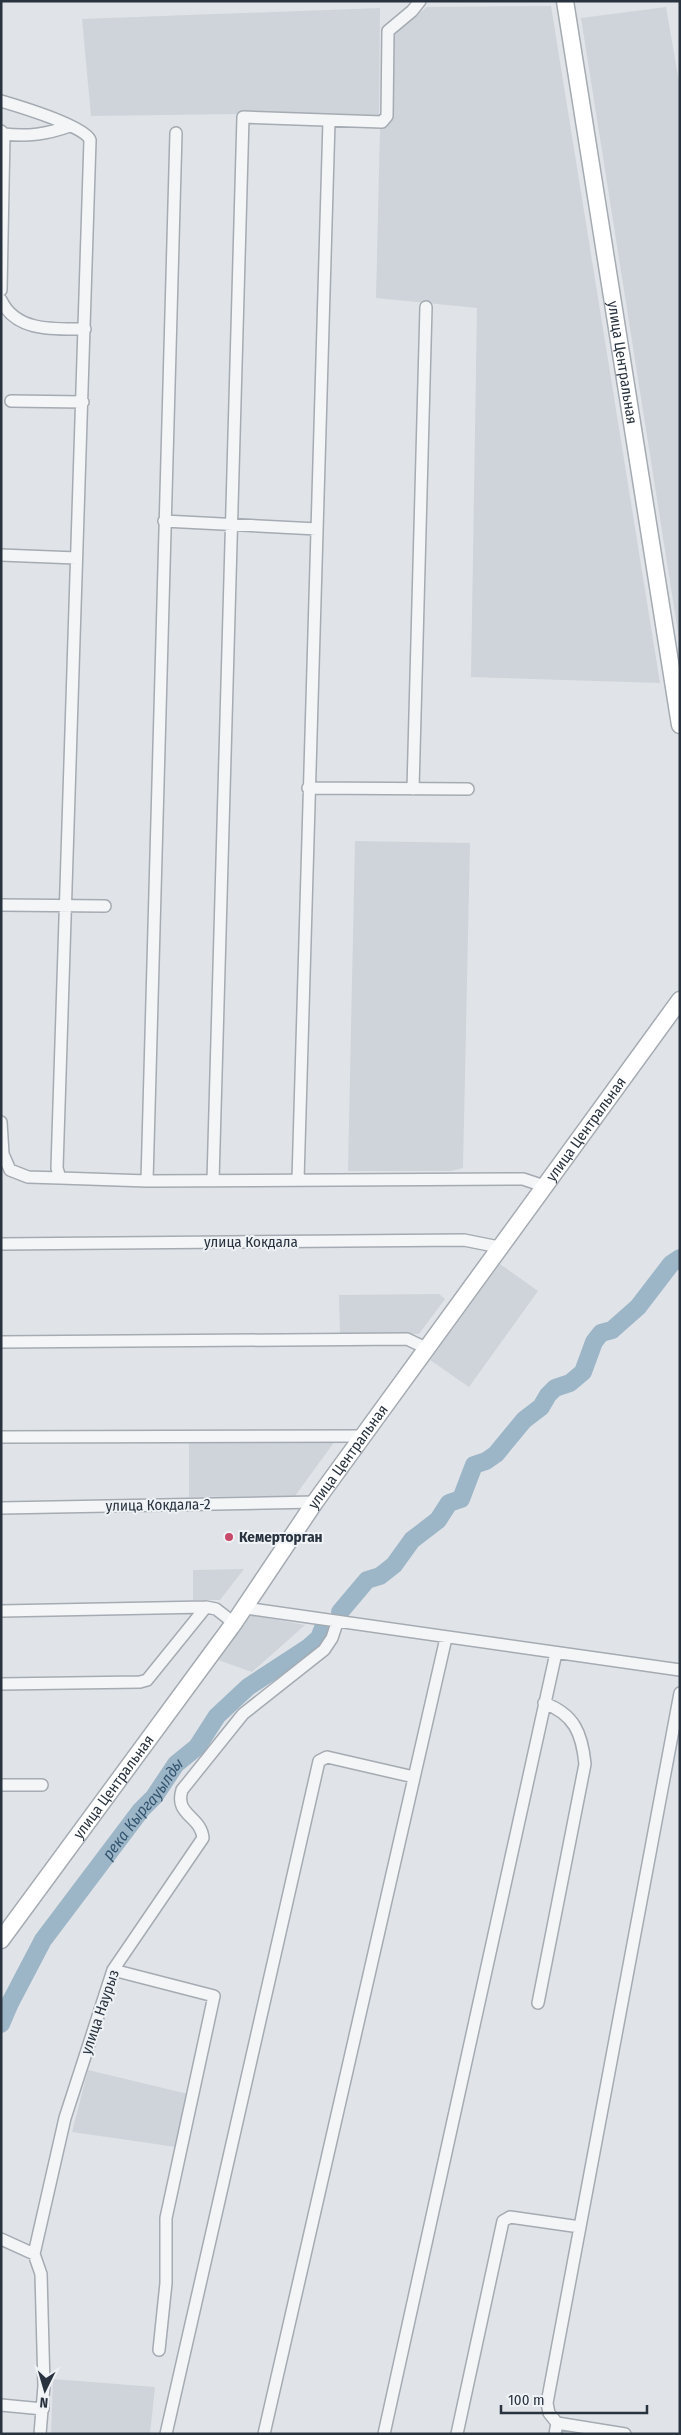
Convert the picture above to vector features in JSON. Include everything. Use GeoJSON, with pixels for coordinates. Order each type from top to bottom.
{"type":"FeatureCollection","features":[{"type":"Feature","properties":{"kind":"main road","name":"улица Центральная"},"geometry":{"type":"LineString","coordinates":[[565,1],[680,725]]}},
{"type":"Feature","properties":{"kind":"main road","name":"улица Центральная"},"geometry":{"type":"LineString","coordinates":[[1,1940],[234,1623],[315,1502],[680,1000]]}},
{"type":"Feature","properties":{"kind":"street"},"geometry":{"type":"LineString","coordinates":[[213,1181],[243,118],[382,122],[387,116],[388,31],[412,11],[420,1]]}},
{"type":"Feature","properties":{"kind":"street"},"geometry":{"type":"LineString","coordinates":[[1,101],[21,106],[70,126],[86,134],[90,140],[57,1168],[60,1178]]}},
{"type":"Feature","properties":{"kind":"street"},"geometry":{"type":"LineString","coordinates":[[298,1180],[329,121]]}},
{"type":"Feature","properties":{"kind":"street"},"geometry":{"type":"LineString","coordinates":[[1,290],[3,132],[29,136],[50,133],[70,126]]}},
{"type":"Feature","properties":{"kind":"street"},"geometry":{"type":"LineString","coordinates":[[146,1181],[176,133]]}},
{"type":"Feature","properties":{"kind":"street"},"geometry":{"type":"LineString","coordinates":[[1,300],[7,312],[19,322],[31,326],[85,329]]}},
{"type":"Feature","properties":{"kind":"street"},"geometry":{"type":"LineString","coordinates":[[413,789],[426,307]]}},
{"type":"Feature","properties":{"kind":"street"},"geometry":{"type":"LineString","coordinates":[[11,401],[83,402]]}},
{"type":"Feature","properties":{"kind":"street"},"geometry":{"type":"LineString","coordinates":[[164,520],[317,529]]}},
{"type":"Feature","properties":{"kind":"street"},"geometry":{"type":"LineString","coordinates":[[1,555],[76,558]]}},
{"type":"Feature","properties":{"kind":"street"},"geometry":{"type":"LineString","coordinates":[[308,788],[468,789]]}},
{"type":"Feature","properties":{"kind":"street"},"geometry":{"type":"LineString","coordinates":[[1,905],[105,906]]}},
{"type":"Feature","properties":{"kind":"street"},"geometry":{"type":"LineString","coordinates":[[1,1122],[3,1154],[10,1170],[28,1177],[146,1181],[523,1179],[544,1186]]}},
{"type":"Feature","properties":{"kind":"street","name":"улица Кокдала"},"geometry":{"type":"LineString","coordinates":[[1,1244],[464,1240],[499,1247]]}},
{"type":"Feature","properties":{"kind":"street"},"geometry":{"type":"LineString","coordinates":[[1,1342],[407,1340],[426,1348]]}},
{"type":"Feature","properties":{"kind":"street"},"geometry":{"type":"LineString","coordinates":[[1,1438],[363,1436]]}},
{"type":"Feature","properties":{"kind":"street","name":"улица Кокдала-2"},"geometry":{"type":"LineString","coordinates":[[1,1508],[315,1502]]}},
{"type":"Feature","properties":{"kind":"street"},"geometry":{"type":"LineString","coordinates":[[1,1684],[140,1682],[147,1680],[206,1607]]}},
{"type":"Feature","properties":{"kind":"street"},"geometry":{"type":"LineString","coordinates":[[1,1611],[206,1607],[216,1609],[234,1623]]}},
{"type":"Feature","properties":{"kind":"street"},"geometry":{"type":"LineString","coordinates":[[244,1608],[680,1670]]}},
{"type":"Feature","properties":{"kind":"street","name":"улица Наурыз"},"geometry":{"type":"LineString","coordinates":[[40,2434],[43,2409],[41,2274],[34,2254],[65,2118],[113,1970],[203,1838],[202,1828],[181,1807],[179,1799],[182,1790],[243,1714],[324,1650],[332,1638],[337,1622]]}},
{"type":"Feature","properties":{"kind":"street"},"geometry":{"type":"LineString","coordinates":[[264,2434],[446,1638]]}},
{"type":"Feature","properties":{"kind":"street"},"geometry":{"type":"LineString","coordinates":[[384,2434],[556,1653]]}},
{"type":"Feature","properties":{"kind":"street"},"geometry":{"type":"LineString","coordinates":[[625,2434],[556,2428],[548,2413],[547,2403],[680,1693]]}},
{"type":"Feature","properties":{"kind":"street"},"geometry":{"type":"LineString","coordinates":[[538,2003],[585,1764],[584,1748],[573,1722],[561,1709],[544,1703]]}},
{"type":"Feature","properties":{"kind":"street"},"geometry":{"type":"LineString","coordinates":[[166,2434],[319,1761],[327,1757],[414,1777]]}},
{"type":"Feature","properties":{"kind":"street"},"geometry":{"type":"LineString","coordinates":[[1,1785],[42,1785]]}},
{"type":"Feature","properties":{"kind":"street"},"geometry":{"type":"LineString","coordinates":[[113,1970],[214,1996],[166,2218],[166,2283],[159,2350]]}},
{"type":"Feature","properties":{"kind":"street"},"geometry":{"type":"LineString","coordinates":[[457,2434],[503,2221],[510,2216],[580,2227]]}},
{"type":"Feature","properties":{"kind":"street"},"geometry":{"type":"LineString","coordinates":[[1,2239],[34,2254]]}},
{"type":"Feature","properties":{"kind":"street"},"geometry":{"type":"LineString","coordinates":[[1,2405],[43,2409]]}},
{"type":"Feature","properties":{"kind":"shaded area"},"geometry":{"type":"Polygon","coordinates":[[[551,6],[660,683],[471,677],[477,308],[376,298],[380,128],[391,121],[393,33],[427,7],[551,6]]]}},
{"type":"Feature","properties":{"kind":"shaded area"},"geometry":{"type":"Polygon","coordinates":[[[666,7],[680,88],[680,645],[581,18],[666,7]]]}},
{"type":"Feature","properties":{"kind":"shaded area"},"geometry":{"type":"Polygon","coordinates":[[[380,8],[379,116],[239,114],[91,116],[82,19],[380,8]]]}},
{"type":"Feature","properties":{"kind":"shaded area"},"geometry":{"type":"Polygon","coordinates":[[[355,841],[470,843],[463,1168],[451,1171],[348,1171],[355,841]]]}},
{"type":"Feature","properties":{"kind":"shaded area"},"geometry":{"type":"Polygon","coordinates":[[[500,1264],[538,1291],[469,1387],[430,1360],[500,1264]]]}},
{"type":"Feature","properties":{"kind":"shaded area"},"geometry":{"type":"Polygon","coordinates":[[[439,1294],[445,1299],[419,1334],[340,1334],[339,1295],[439,1294]]]}},
{"type":"Feature","properties":{"kind":"shaded area"},"geometry":{"type":"Polygon","coordinates":[[[335,1441],[295,1496],[189,1497],[189,1442],[335,1441]]]}},
{"type":"Feature","properties":{"kind":"shaded area"},"geometry":{"type":"Polygon","coordinates":[[[244,1569],[220,1600],[193,1600],[193,1570],[244,1569]]]}},
{"type":"Feature","properties":{"kind":"shaded area"},"geometry":{"type":"Polygon","coordinates":[[[248,1614],[305,1625],[252,1672],[218,1660],[248,1614]]]}},
{"type":"Feature","properties":{"kind":"shaded area"},"geometry":{"type":"Polygon","coordinates":[[[88,2070],[188,2094],[176,2147],[72,2132],[88,2070]]]}},
{"type":"Feature","properties":{"kind":"shaded area"},"geometry":{"type":"Polygon","coordinates":[[[53,2379],[155,2387],[150,2434],[51,2434],[53,2379]]]}},
{"type":"Feature","properties":{"kind":"waterway","name":"река Кыргауылды"},"geometry":{"type":"LineString","coordinates":[[340,1612],[367,1580],[380,1576],[394,1565],[412,1540],[438,1520],[449,1503],[461,1499],[474,1465],[486,1461],[496,1454],[524,1420],[541,1407],[555,1388],[570,1383],[583,1372],[594,1342],[601,1333],[612,1330],[638,1307],[671,1264],[680,1258]]}},
{"type":"Feature","properties":{"kind":"waterway","name":"река Кыргауылды"},"geometry":{"type":"LineString","coordinates":[[1,2024],[43,1940],[141,1810],[154,1797],[176,1764],[197,1747],[217,1716],[248,1687],[309,1647],[319,1638],[323,1628]]}},
{"type":"Feature","properties":{"kind":"place","name":"Кемерторган"},"geometry":{"type":"Point","coordinates":[229,1537]}}]}
